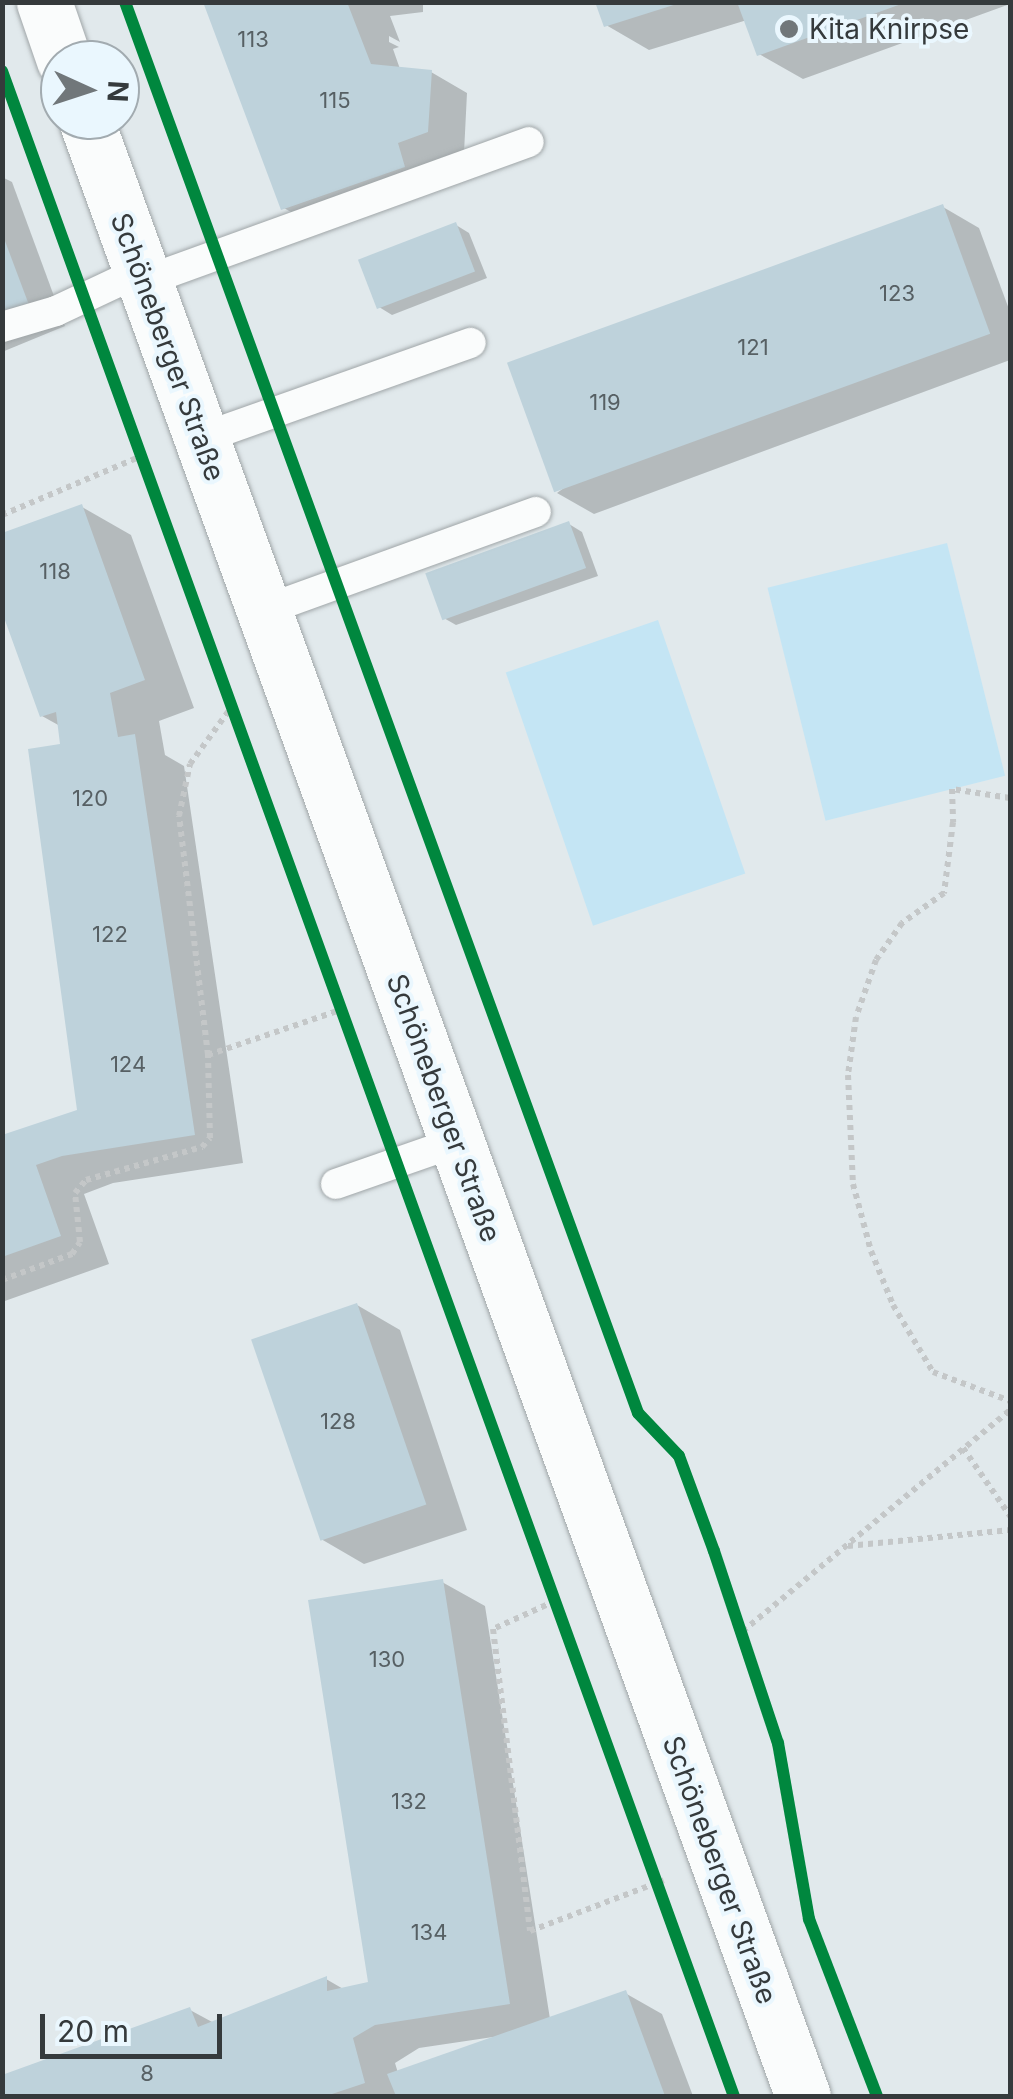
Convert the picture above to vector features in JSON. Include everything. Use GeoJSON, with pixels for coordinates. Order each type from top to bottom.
{"type":"FeatureCollection","features":[{"type":"Feature","properties":{"kind":"street"},"geometry":{"type":"LineString","coordinates":[[44,2],[57,40]]}},
{"type":"Feature","properties":{"kind":"street","name":"Schöneberger Straße"},"geometry":{"type":"LineString","coordinates":[[93,140],[802,2096]]}},
{"type":"Feature","properties":{"kind":"lane"},"geometry":{"type":"LineString","coordinates":[[2,327],[529,142]]}},
{"type":"Feature","properties":{"kind":"lane"},"geometry":{"type":"LineString","coordinates":[[200,435],[471,343]]}},
{"type":"Feature","properties":{"kind":"lane"},"geometry":{"type":"LineString","coordinates":[[264,610],[536,512]]}},
{"type":"Feature","properties":{"kind":"lane"},"geometry":{"type":"LineString","coordinates":[[336,1184],[456,1142]]}},
{"type":"Feature","properties":{"kind":"path"},"geometry":{"type":"LineString","coordinates":[[2,516],[200,435]]}},
{"type":"Feature","properties":{"kind":"path"},"geometry":{"type":"LineString","coordinates":[[2,1280],[72,1254],[80,1242],[75,1194],[86,1180],[202,1147],[210,1138],[208,1055],[179,816],[190,764],[233,705]]}},
{"type":"Feature","properties":{"kind":"path"},"geometry":{"type":"LineString","coordinates":[[1010,798],[952,789],[953,822],[944,892],[902,923],[876,960],[856,1018],[848,1075],[853,1184],[871,1251],[894,1305],[934,1372],[1010,1401]]}},
{"type":"Feature","properties":{"kind":"path"},"geometry":{"type":"LineString","coordinates":[[208,1055],[343,1008]]}},
{"type":"Feature","properties":{"kind":"path"},"geometry":{"type":"LineString","coordinates":[[743,1632],[1010,1410]]}},
{"type":"Feature","properties":{"kind":"path"},"geometry":{"type":"LineString","coordinates":[[963,1448],[1010,1516]]}},
{"type":"Feature","properties":{"kind":"path"},"geometry":{"type":"LineString","coordinates":[[846,1546],[1010,1530]]}},
{"type":"Feature","properties":{"kind":"path"},"geometry":{"type":"LineString","coordinates":[[555,1600],[493,1628],[530,1930],[716,1860]]}},
{"type":"Feature","properties":{"kind":"shaded area"},"geometry":{"type":"Polygon","coordinates":[[[947,543],[1005,776],[826,821],[767,588],[947,543]]]}},
{"type":"Feature","properties":{"kind":"shaded area"},"geometry":{"type":"Polygon","coordinates":[[[658,620],[745,873],[593,926],[506,672],[658,620]]]}},
{"type":"Feature","properties":{"kind":"building"},"geometry":{"type":"Polygon","coordinates":[[[203,2],[347,2],[371,64],[432,70],[428,132],[398,143],[405,167],[281,210],[203,2]]]}},
{"type":"Feature","properties":{"kind":"building"},"geometry":{"type":"Polygon","coordinates":[[[595,2],[680,2],[680,3],[604,27],[595,2]]]}},
{"type":"Feature","properties":{"kind":"building","name":"Kita Knirpse"},"geometry":{"type":"Polygon","coordinates":[[[737,2],[904,2],[904,3],[757,56],[737,2]]]}},
{"type":"Feature","properties":{"kind":"building"},"geometry":{"type":"Polygon","coordinates":[[[943,204],[990,334],[554,492],[507,363],[943,204]]]}},
{"type":"Feature","properties":{"kind":"building"},"geometry":{"type":"Polygon","coordinates":[[[456,222],[475,271],[377,309],[358,260],[456,222]]]}},
{"type":"Feature","properties":{"kind":"building"},"geometry":{"type":"Polygon","coordinates":[[[2,233],[29,305],[2,316],[2,233]]]}},
{"type":"Feature","properties":{"kind":"building"},"geometry":{"type":"Polygon","coordinates":[[[82,504],[145,680],[110,693],[118,737],[135,734],[195,1135],[62,1156],[36,1165],[61,1236],[2,1257],[2,1135],[77,1110],[28,749],[60,744],[56,712],[40,717],[2,612],[2,533],[82,504]]]}},
{"type":"Feature","properties":{"kind":"building"},"geometry":{"type":"Polygon","coordinates":[[[569,521],[586,568],[442,620],[425,573],[569,521]]]}},
{"type":"Feature","properties":{"kind":"building"},"geometry":{"type":"Polygon","coordinates":[[[357,1303],[426,1504],[320,1541],[251,1339],[357,1303]]]}},
{"type":"Feature","properties":{"kind":"building"},"geometry":{"type":"Polygon","coordinates":[[[443,1579],[510,2004],[375,2025],[353,2038],[365,2083],[326,2096],[2,2096],[2,2075],[190,2007],[198,2027],[327,1976],[327,1991],[368,1982],[308,1600],[443,1579]]]}},
{"type":"Feature","properties":{"kind":"building"},"geometry":{"type":"Polygon","coordinates":[[[626,1990],[665,2096],[396,2096],[387,2074],[626,1990]]]}},
{"type":"Feature","properties":{"kind":"cycle path"},"geometry":{"type":"LineString","coordinates":[[125,2],[638,1413],[679,1456],[714,1551],[778,1743],[809,1919],[877,2096]]}},
{"type":"Feature","properties":{"kind":"cycle path"},"geometry":{"type":"LineString","coordinates":[[2,71],[734,2096]]}},
{"type":"Feature","properties":{"kind":"place","name":"Kita Knirpse"},"geometry":{"type":"Point","coordinates":[789,29]}}]}
